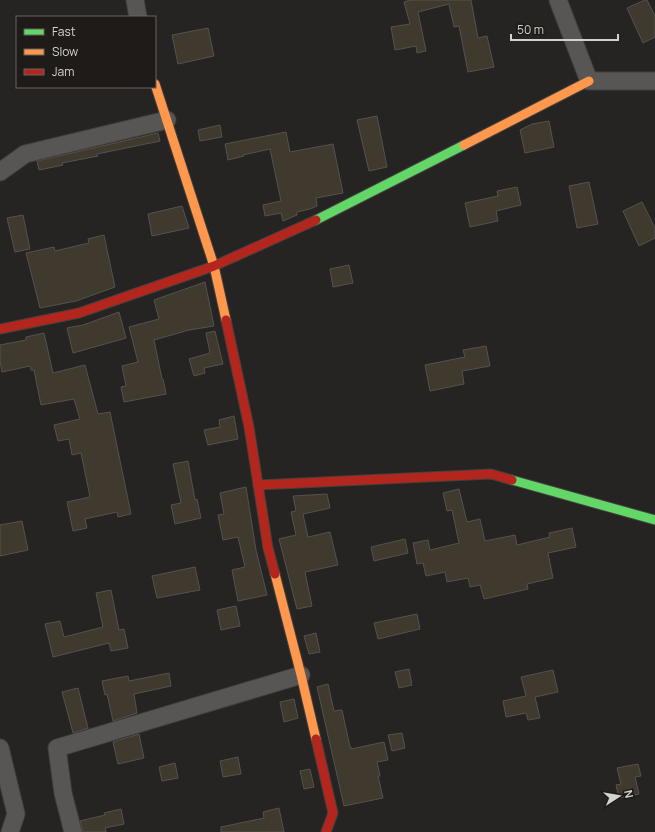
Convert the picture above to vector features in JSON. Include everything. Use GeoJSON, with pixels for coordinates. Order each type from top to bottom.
{"type":"FeatureCollection","features":[{"type":"Feature","properties":{"kind":"street"},"geometry":{"type":"LineString","coordinates":[[134,0],[138,16]]}},
{"type":"Feature","properties":{"kind":"street"},"geometry":{"type":"LineString","coordinates":[[558,0],[590,81]]}},
{"type":"Feature","properties":{"kind":"street"},"geometry":{"type":"LineString","coordinates":[[0,329],[79,313],[214,266],[325,216],[590,81],[655,81]]}},
{"type":"Feature","properties":{"kind":"street"},"geometry":{"type":"LineString","coordinates":[[156,87],[214,266],[249,427],[268,548],[301,675],[333,813],[326,832]]}},
{"type":"Feature","properties":{"kind":"street"},"geometry":{"type":"LineString","coordinates":[[0,172],[25,154],[167,120]]}},
{"type":"Feature","properties":{"kind":"street"},"geometry":{"type":"LineString","coordinates":[[258,485],[491,474],[655,520]]}},
{"type":"Feature","properties":{"kind":"street"},"geometry":{"type":"LineString","coordinates":[[73,832],[63,793],[57,748],[301,675]]}},
{"type":"Feature","properties":{"kind":"street"},"geometry":{"type":"LineString","coordinates":[[0,748],[16,814],[10,832]]}},
{"type":"Feature","properties":{"kind":"building"},"geometry":{"type":"Polygon","coordinates":[[[410,0],[471,0],[478,38],[487,36],[494,67],[468,72],[459,26],[454,27],[449,4],[418,12],[426,51],[417,53],[416,46],[395,50],[391,27],[410,24],[404,2],[410,0]]]}},
{"type":"Feature","properties":{"kind":"building"},"geometry":{"type":"Polygon","coordinates":[[[647,0],[655,16],[655,37],[643,43],[627,8],[647,0]]]}},
{"type":"Feature","properties":{"kind":"building"},"geometry":{"type":"Polygon","coordinates":[[[208,28],[214,56],[178,64],[172,35],[208,28]]]}},
{"type":"Feature","properties":{"kind":"building"},"geometry":{"type":"Polygon","coordinates":[[[377,116],[387,167],[369,171],[357,120],[377,116]]]}},
{"type":"Feature","properties":{"kind":"building"},"geometry":{"type":"Polygon","coordinates":[[[549,121],[554,147],[525,153],[520,130],[532,124],[549,121]]]}},
{"type":"Feature","properties":{"kind":"building"},"geometry":{"type":"Polygon","coordinates":[[[220,125],[222,137],[200,141],[198,130],[220,125]]]}},
{"type":"Feature","properties":{"kind":"building"},"geometry":{"type":"Polygon","coordinates":[[[286,132],[290,152],[333,144],[343,193],[316,198],[317,206],[297,212],[297,215],[283,221],[281,213],[265,216],[263,205],[281,201],[270,149],[228,160],[225,144],[286,132]]]}},
{"type":"Feature","properties":{"kind":"building"},"geometry":{"type":"Polygon","coordinates":[[[158,133],[160,141],[97,154],[98,156],[62,163],[63,165],[39,170],[37,161],[158,133]]]}},
{"type":"Feature","properties":{"kind":"building"},"geometry":{"type":"Polygon","coordinates":[[[589,182],[598,224],[577,228],[569,186],[589,182]]]}},
{"type":"Feature","properties":{"kind":"building"},"geometry":{"type":"Polygon","coordinates":[[[517,187],[521,205],[496,211],[498,221],[470,227],[465,203],[498,196],[497,191],[517,187]]]}},
{"type":"Feature","properties":{"kind":"building"},"geometry":{"type":"Polygon","coordinates":[[[642,202],[655,228],[655,238],[639,246],[623,211],[642,202]]]}},
{"type":"Feature","properties":{"kind":"building"},"geometry":{"type":"Polygon","coordinates":[[[182,206],[189,228],[152,236],[148,214],[182,206]]]}},
{"type":"Feature","properties":{"kind":"building"},"geometry":{"type":"Polygon","coordinates":[[[23,215],[30,249],[15,252],[7,218],[23,215]]]}},
{"type":"Feature","properties":{"kind":"building"},"geometry":{"type":"Polygon","coordinates":[[[104,235],[115,287],[76,301],[40,308],[26,253],[54,247],[55,251],[89,243],[88,239],[104,235]]]}},
{"type":"Feature","properties":{"kind":"building"},"geometry":{"type":"Polygon","coordinates":[[[349,265],[353,283],[333,287],[330,269],[349,265]]]}},
{"type":"Feature","properties":{"kind":"building"},"geometry":{"type":"Polygon","coordinates":[[[205,282],[214,326],[189,330],[154,340],[166,394],[124,402],[121,387],[126,386],[122,366],[138,362],[129,327],[159,319],[154,300],[205,282]]]}},
{"type":"Feature","properties":{"kind":"building"},"geometry":{"type":"Polygon","coordinates":[[[119,312],[126,338],[73,353],[67,328],[83,325],[119,312]]]}},
{"type":"Feature","properties":{"kind":"building"},"geometry":{"type":"Polygon","coordinates":[[[215,331],[223,364],[204,368],[205,373],[194,376],[189,359],[210,353],[206,333],[215,331]]]}},
{"type":"Feature","properties":{"kind":"building"},"geometry":{"type":"Polygon","coordinates":[[[44,333],[53,373],[85,365],[98,414],[110,412],[131,514],[118,517],[117,512],[85,519],[87,528],[73,531],[67,502],[90,497],[81,453],[72,455],[69,439],[58,441],[54,425],[80,419],[74,399],[41,405],[34,370],[31,370],[30,366],[2,372],[0,361],[0,345],[26,340],[26,337],[44,333]]]}},
{"type":"Feature","properties":{"kind":"building"},"geometry":{"type":"Polygon","coordinates":[[[486,346],[490,366],[462,371],[464,384],[430,391],[425,365],[465,357],[463,350],[486,346]]]}},
{"type":"Feature","properties":{"kind":"building"},"geometry":{"type":"Polygon","coordinates":[[[234,416],[238,439],[208,445],[204,430],[220,427],[219,420],[234,416]]]}},
{"type":"Feature","properties":{"kind":"building"},"geometry":{"type":"Polygon","coordinates":[[[188,461],[195,500],[197,499],[201,518],[175,524],[171,505],[181,503],[173,464],[188,461]]]}},
{"type":"Feature","properties":{"kind":"building"},"geometry":{"type":"Polygon","coordinates":[[[246,487],[256,550],[267,595],[238,601],[232,570],[245,567],[238,537],[223,540],[218,515],[224,514],[220,493],[246,487]]]}},
{"type":"Feature","properties":{"kind":"building"},"geometry":{"type":"Polygon","coordinates":[[[459,489],[467,522],[480,519],[485,541],[515,535],[517,545],[550,537],[549,533],[572,528],[576,547],[548,553],[553,578],[527,584],[528,589],[484,599],[480,585],[470,587],[468,578],[447,582],[445,572],[426,576],[423,563],[417,564],[413,543],[428,540],[430,550],[459,543],[452,510],[447,511],[443,493],[459,489]]]}},
{"type":"Feature","properties":{"kind":"building"},"geometry":{"type":"Polygon","coordinates":[[[327,494],[330,508],[303,514],[308,537],[330,532],[338,565],[305,572],[312,606],[297,609],[279,539],[296,535],[291,512],[296,511],[293,496],[327,494]]]}},
{"type":"Feature","properties":{"kind":"building"},"geometry":{"type":"Polygon","coordinates":[[[22,521],[28,550],[0,556],[0,525],[22,521]]]}},
{"type":"Feature","properties":{"kind":"building"},"geometry":{"type":"Polygon","coordinates":[[[405,539],[408,553],[374,561],[371,547],[405,539]]]}},
{"type":"Feature","properties":{"kind":"building"},"geometry":{"type":"Polygon","coordinates":[[[195,567],[200,590],[157,598],[152,576],[195,567]]]}},
{"type":"Feature","properties":{"kind":"building"},"geometry":{"type":"Polygon","coordinates":[[[111,590],[119,630],[124,629],[128,648],[111,651],[109,643],[53,657],[45,624],[60,621],[64,637],[103,627],[96,593],[111,590]]]}},
{"type":"Feature","properties":{"kind":"building"},"geometry":{"type":"Polygon","coordinates":[[[236,606],[240,626],[221,630],[217,610],[236,606]]]}},
{"type":"Feature","properties":{"kind":"building"},"geometry":{"type":"Polygon","coordinates":[[[417,614],[420,629],[378,639],[374,623],[417,614]]]}},
{"type":"Feature","properties":{"kind":"building"},"geometry":{"type":"Polygon","coordinates":[[[316,633],[320,652],[309,654],[304,636],[316,633]]]}},
{"type":"Feature","properties":{"kind":"building"},"geometry":{"type":"Polygon","coordinates":[[[409,669],[412,685],[399,688],[395,672],[409,669]]]}},
{"type":"Feature","properties":{"kind":"building"},"geometry":{"type":"Polygon","coordinates":[[[553,670],[558,692],[535,697],[540,718],[528,720],[526,713],[506,717],[503,701],[526,696],[521,677],[553,670]]]}},
{"type":"Feature","properties":{"kind":"building"},"geometry":{"type":"Polygon","coordinates":[[[169,673],[171,686],[134,694],[137,713],[113,721],[107,694],[105,695],[102,681],[128,676],[129,681],[169,673]]]}},
{"type":"Feature","properties":{"kind":"building"},"geometry":{"type":"Polygon","coordinates":[[[328,684],[334,711],[342,710],[351,749],[384,742],[388,760],[377,762],[380,776],[378,776],[383,798],[344,806],[317,687],[328,684]]]}},
{"type":"Feature","properties":{"kind":"building"},"geometry":{"type":"Polygon","coordinates":[[[78,688],[88,728],[73,733],[62,692],[78,688]]]}},
{"type":"Feature","properties":{"kind":"building"},"geometry":{"type":"Polygon","coordinates":[[[294,699],[298,718],[284,722],[280,702],[294,699]]]}},
{"type":"Feature","properties":{"kind":"building"},"geometry":{"type":"Polygon","coordinates":[[[402,733],[405,748],[392,751],[388,735],[402,733]]]}},
{"type":"Feature","properties":{"kind":"building"},"geometry":{"type":"Polygon","coordinates":[[[139,734],[144,758],[118,764],[113,742],[139,734]]]}},
{"type":"Feature","properties":{"kind":"building"},"geometry":{"type":"Polygon","coordinates":[[[238,757],[241,774],[223,777],[220,761],[238,757]]]}},
{"type":"Feature","properties":{"kind":"building"},"geometry":{"type":"Polygon","coordinates":[[[175,763],[178,778],[162,781],[159,767],[175,763]]]}},
{"type":"Feature","properties":{"kind":"building"},"geometry":{"type":"Polygon","coordinates":[[[638,764],[641,776],[635,777],[639,794],[619,798],[616,785],[621,784],[617,768],[638,764]]]}},
{"type":"Feature","properties":{"kind":"building"},"geometry":{"type":"Polygon","coordinates":[[[310,769],[314,787],[304,789],[300,771],[310,769]]]}},
{"type":"Feature","properties":{"kind":"building"},"geometry":{"type":"Polygon","coordinates":[[[279,808],[284,832],[221,832],[221,827],[264,818],[263,812],[279,808]]]}},
{"type":"Feature","properties":{"kind":"building"},"geometry":{"type":"Polygon","coordinates":[[[121,809],[124,824],[105,828],[106,832],[83,832],[80,821],[105,815],[104,813],[121,809]]]}},
{"type":"Feature","properties":{"kind":"traffic: fast"},"geometry":{"type":"LineString","coordinates":[[316,220],[464,145]]}},
{"type":"Feature","properties":{"kind":"traffic: fast"},"geometry":{"type":"LineString","coordinates":[[512,480],[655,520]]}},
{"type":"Feature","properties":{"kind":"traffic: slow"},"geometry":{"type":"LineString","coordinates":[[464,145],[589,81]]}},
{"type":"Feature","properties":{"kind":"traffic: slow"},"geometry":{"type":"LineString","coordinates":[[156,87],[214,266],[226,320]]}},
{"type":"Feature","properties":{"kind":"traffic: slow"},"geometry":{"type":"LineString","coordinates":[[275,574],[316,739]]}},
{"type":"Feature","properties":{"kind":"traffic: jam"},"geometry":{"type":"LineString","coordinates":[[0,329],[79,313],[214,266],[316,220]]}},
{"type":"Feature","properties":{"kind":"traffic: jam"},"geometry":{"type":"LineString","coordinates":[[226,320],[249,427],[268,548],[275,574]]}},
{"type":"Feature","properties":{"kind":"traffic: jam"},"geometry":{"type":"LineString","coordinates":[[258,485],[491,474],[512,480]]}},
{"type":"Feature","properties":{"kind":"traffic: jam"},"geometry":{"type":"LineString","coordinates":[[316,739],[333,813],[326,832]]}}]}
